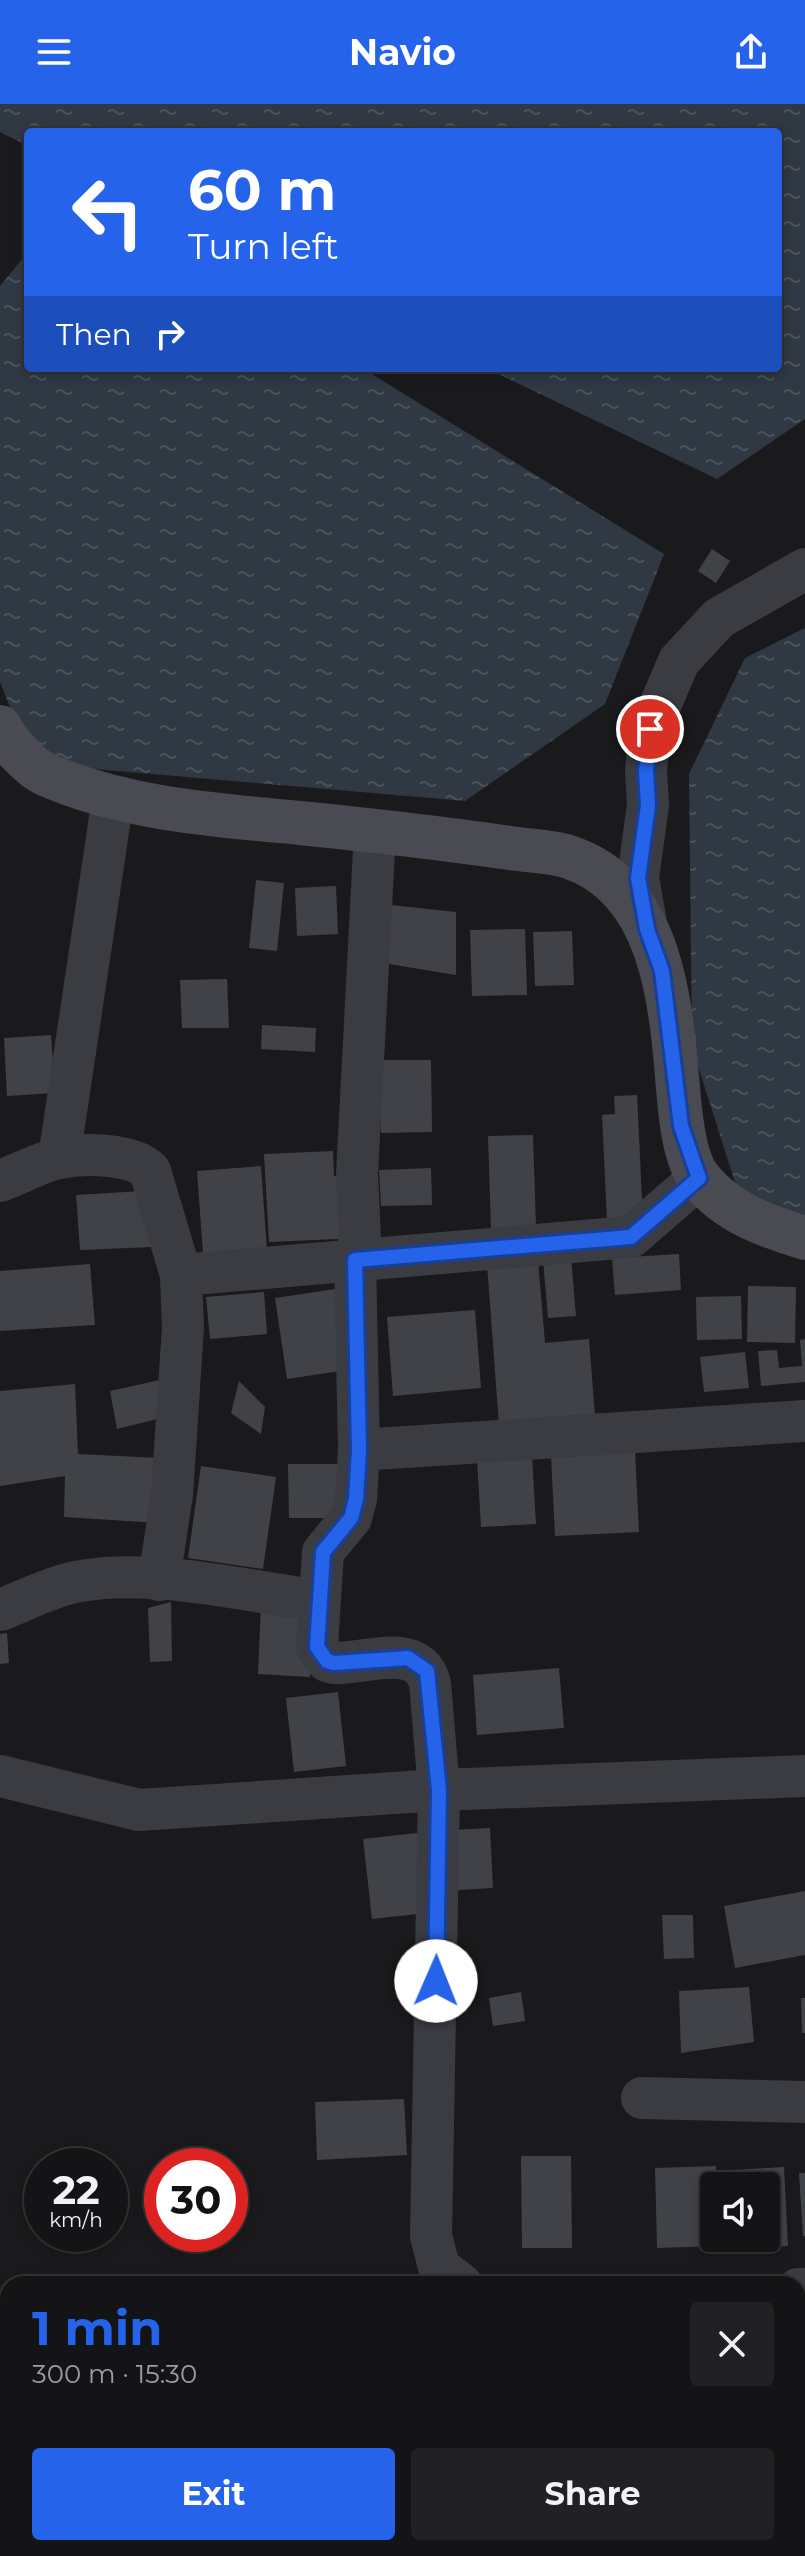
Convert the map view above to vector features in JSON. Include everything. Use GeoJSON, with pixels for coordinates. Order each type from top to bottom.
{"type":"FeatureCollection","features":[{"type":"Feature","properties":{"kind":"main road"},"geometry":{"type":"LineString","coordinates":[[1,731],[42,773],[113,798],[225,816],[375,831],[567,856],[596,868],[626,894],[647,929],[662,971],[681,1126],[699,1178],[722,1200],[756,1223],[805,1238]]}},
{"type":"Feature","properties":{"kind":"street"},"geometry":{"type":"LineString","coordinates":[[647,929],[638,878],[648,805],[646,771],[650,729],[679,661],[719,618],[805,569]]}},
{"type":"Feature","properties":{"kind":"street"},"geometry":{"type":"LineString","coordinates":[[59,1158],[113,798]]}},
{"type":"Feature","properties":{"kind":"street"},"geometry":{"type":"LineString","coordinates":[[375,831],[357,1175],[360,1238],[355,1260],[359,1450],[356,1499],[351,1518],[323,1552],[317,1647],[327,1661],[344,1663],[408,1658],[427,1671],[439,1790],[431,2236],[439,2267],[451,2276]]}},
{"type":"Feature","properties":{"kind":"street"},"geometry":{"type":"LineString","coordinates":[[0,1181],[59,1158],[85,1156],[142,1163],[150,1171],[181,1275],[183,1327],[173,1481],[159,1580]]}},
{"type":"Feature","properties":{"kind":"street"},"geometry":{"type":"LineString","coordinates":[[181,1275],[631,1237],[699,1178]]}},
{"type":"Feature","properties":{"kind":"street"},"geometry":{"type":"LineString","coordinates":[[359,1450],[805,1421]]}},
{"type":"Feature","properties":{"kind":"street"},"geometry":{"type":"LineString","coordinates":[[0,1610],[71,1583],[96,1579],[159,1580],[320,1601]]}},
{"type":"Feature","properties":{"kind":"street"},"geometry":{"type":"LineString","coordinates":[[0,1776],[139,1810],[439,1790],[805,1776]]}},
{"type":"Feature","properties":{"kind":"street"},"geometry":{"type":"LineString","coordinates":[[642,2098],[805,2102]]}},
{"type":"Feature","properties":{"kind":"water"},"geometry":{"type":"Polygon","coordinates":[[[0,104],[805,104],[805,419],[717,479],[494,372],[782,372],[782,128],[24,128],[24,144],[0,132],[0,104]]]}},
{"type":"Feature","properties":{"kind":"water"},"geometry":{"type":"Polygon","coordinates":[[[24,257],[24,372],[368,372],[664,554],[605,704],[465,801],[60,766],[21,735],[0,682],[0,286],[24,257]]]}},
{"type":"Feature","properties":{"kind":"water"},"geometry":{"type":"Polygon","coordinates":[[[805,628],[805,1217],[739,1195],[692,1047],[689,774],[745,658],[805,628]]]}},
{"type":"Feature","properties":{"kind":"building"},"geometry":{"type":"Polygon","coordinates":[[[712,549],[730,561],[716,583],[698,571],[712,549]]]}},
{"type":"Feature","properties":{"kind":"building"},"geometry":{"type":"Polygon","coordinates":[[[256,880],[284,883],[277,951],[249,948],[256,880]]]}},
{"type":"Feature","properties":{"kind":"building"},"geometry":{"type":"Polygon","coordinates":[[[336,886],[338,934],[297,936],[295,888],[336,886]]]}},
{"type":"Feature","properties":{"kind":"building"},"geometry":{"type":"Polygon","coordinates":[[[390,905],[456,912],[456,975],[383,963],[390,905]]]}},
{"type":"Feature","properties":{"kind":"building"},"geometry":{"type":"Polygon","coordinates":[[[525,929],[527,995],[472,996],[470,930],[525,929]]]}},
{"type":"Feature","properties":{"kind":"building"},"geometry":{"type":"Polygon","coordinates":[[[572,931],[574,985],[535,986],[533,932],[572,931]]]}},
{"type":"Feature","properties":{"kind":"building"},"geometry":{"type":"Polygon","coordinates":[[[227,979],[229,1028],[182,1028],[180,980],[227,979]]]}},
{"type":"Feature","properties":{"kind":"building"},"geometry":{"type":"Polygon","coordinates":[[[262,1025],[316,1028],[315,1052],[261,1049],[262,1025]]]}},
{"type":"Feature","properties":{"kind":"building"},"geometry":{"type":"Polygon","coordinates":[[[51,1035],[55,1093],[7,1096],[4,1038],[51,1035]]]}},
{"type":"Feature","properties":{"kind":"building"},"geometry":{"type":"Polygon","coordinates":[[[380,1060],[431,1060],[432,1132],[381,1133],[380,1060]]]}},
{"type":"Feature","properties":{"kind":"building"},"geometry":{"type":"Polygon","coordinates":[[[637,1095],[643,1220],[607,1222],[602,1115],[615,1114],[614,1096],[637,1095]]]}},
{"type":"Feature","properties":{"kind":"building"},"geometry":{"type":"Polygon","coordinates":[[[533,1135],[536,1227],[491,1228],[488,1136],[533,1135]]]}},
{"type":"Feature","properties":{"kind":"building"},"geometry":{"type":"Polygon","coordinates":[[[333,1151],[334,1176],[357,1175],[360,1238],[269,1242],[264,1154],[333,1151]]]}},
{"type":"Feature","properties":{"kind":"building"},"geometry":{"type":"Polygon","coordinates":[[[261,1166],[267,1250],[203,1254],[197,1171],[261,1166]]]}},
{"type":"Feature","properties":{"kind":"building"},"geometry":{"type":"Polygon","coordinates":[[[431,1168],[432,1205],[381,1206],[379,1170],[431,1168]]]}},
{"type":"Feature","properties":{"kind":"building"},"geometry":{"type":"Polygon","coordinates":[[[142,1191],[152,1247],[80,1250],[76,1195],[142,1191]]]}},
{"type":"Feature","properties":{"kind":"building"},"geometry":{"type":"Polygon","coordinates":[[[679,1254],[681,1290],[615,1295],[612,1258],[679,1254]]]}},
{"type":"Feature","properties":{"kind":"building"},"geometry":{"type":"Polygon","coordinates":[[[571,1257],[576,1316],[548,1318],[543,1259],[571,1257]]]}},
{"type":"Feature","properties":{"kind":"building"},"geometry":{"type":"Polygon","coordinates":[[[538,1260],[545,1343],[589,1339],[595,1417],[499,1425],[487,1264],[538,1260]]]}},
{"type":"Feature","properties":{"kind":"building"},"geometry":{"type":"Polygon","coordinates":[[[90,1264],[95,1325],[0,1331],[0,1271],[90,1264]]]}},
{"type":"Feature","properties":{"kind":"building"},"geometry":{"type":"Polygon","coordinates":[[[748,1286],[796,1287],[795,1343],[747,1342],[748,1286]]]}},
{"type":"Feature","properties":{"kind":"building"},"geometry":{"type":"Polygon","coordinates":[[[342,1288],[354,1369],[287,1379],[275,1298],[342,1288]]]}},
{"type":"Feature","properties":{"kind":"building"},"geometry":{"type":"Polygon","coordinates":[[[264,1292],[267,1334],[210,1339],[206,1297],[264,1292]]]}},
{"type":"Feature","properties":{"kind":"building"},"geometry":{"type":"Polygon","coordinates":[[[741,1296],[742,1339],[697,1340],[696,1297],[741,1296]]]}},
{"type":"Feature","properties":{"kind":"building"},"geometry":{"type":"Polygon","coordinates":[[[475,1310],[481,1388],[393,1396],[387,1317],[475,1310]]]}},
{"type":"Feature","properties":{"kind":"building"},"geometry":{"type":"Polygon","coordinates":[[[805,1339],[805,1382],[761,1386],[758,1351],[777,1350],[779,1368],[802,1366],[800,1340],[805,1339]]]}},
{"type":"Feature","properties":{"kind":"building"},"geometry":{"type":"Polygon","coordinates":[[[745,1352],[749,1388],[704,1392],[700,1357],[745,1352]]]}},
{"type":"Feature","properties":{"kind":"building"},"geometry":{"type":"Polygon","coordinates":[[[173,1377],[177,1414],[117,1429],[110,1391],[173,1377]]]}},
{"type":"Feature","properties":{"kind":"building"},"geometry":{"type":"Polygon","coordinates":[[[239,1381],[265,1407],[261,1434],[231,1413],[239,1381]]]}},
{"type":"Feature","properties":{"kind":"building"},"geometry":{"type":"Polygon","coordinates":[[[75,1384],[78,1454],[160,1458],[159,1523],[64,1517],[65,1476],[0,1486],[0,1391],[75,1384]]]}},
{"type":"Feature","properties":{"kind":"building"},"geometry":{"type":"Polygon","coordinates":[[[635,1451],[639,1532],[555,1536],[551,1455],[635,1451]]]}},
{"type":"Feature","properties":{"kind":"building"},"geometry":{"type":"Polygon","coordinates":[[[532,1455],[536,1524],[481,1527],[477,1459],[532,1455]]]}},
{"type":"Feature","properties":{"kind":"building"},"geometry":{"type":"Polygon","coordinates":[[[288,1464],[347,1464],[348,1518],[289,1518],[288,1464]]]}},
{"type":"Feature","properties":{"kind":"building"},"geometry":{"type":"Polygon","coordinates":[[[201,1466],[276,1477],[263,1569],[188,1558],[201,1466]]]}},
{"type":"Feature","properties":{"kind":"building"},"geometry":{"type":"Polygon","coordinates":[[[171,1602],[172,1661],[150,1662],[148,1608],[171,1602]]]}},
{"type":"Feature","properties":{"kind":"building"},"geometry":{"type":"Polygon","coordinates":[[[261,1603],[313,1605],[310,1677],[258,1674],[261,1603]]]}},
{"type":"Feature","properties":{"kind":"building"},"geometry":{"type":"Polygon","coordinates":[[[7,1633],[9,1663],[0,1664],[0,1634],[7,1633]]]}},
{"type":"Feature","properties":{"kind":"building"},"geometry":{"type":"Polygon","coordinates":[[[559,1668],[564,1728],[477,1735],[473,1675],[559,1668]]]}},
{"type":"Feature","properties":{"kind":"building"},"geometry":{"type":"Polygon","coordinates":[[[338,1692],[346,1766],[294,1772],[286,1698],[338,1692]]]}},
{"type":"Feature","properties":{"kind":"building"},"geometry":{"type":"Polygon","coordinates":[[[490,1828],[493,1888],[457,1890],[454,1830],[490,1828]]]}},
{"type":"Feature","properties":{"kind":"building"},"geometry":{"type":"Polygon","coordinates":[[[417,1833],[426,1913],[372,1919],[363,1839],[417,1833]]]}},
{"type":"Feature","properties":{"kind":"building"},"geometry":{"type":"Polygon","coordinates":[[[805,1891],[805,1955],[735,1968],[724,1906],[805,1891]]]}},
{"type":"Feature","properties":{"kind":"building"},"geometry":{"type":"Polygon","coordinates":[[[662,1915],[693,1915],[694,1958],[664,1959],[662,1915]]]}},
{"type":"Feature","properties":{"kind":"building"},"geometry":{"type":"Polygon","coordinates":[[[749,1987],[754,2042],[681,2053],[679,1991],[749,1987]]]}},
{"type":"Feature","properties":{"kind":"building"},"geometry":{"type":"Polygon","coordinates":[[[521,1992],[525,2021],[493,2026],[489,1998],[521,1992]]]}},
{"type":"Feature","properties":{"kind":"building"},"geometry":{"type":"Polygon","coordinates":[[[801,1998],[805,1998],[805,2033],[802,2033],[801,1998]]]}},
{"type":"Feature","properties":{"kind":"building"},"geometry":{"type":"Polygon","coordinates":[[[404,2099],[407,2155],[317,2160],[315,2102],[404,2099]]]}},
{"type":"Feature","properties":{"kind":"building"},"geometry":{"type":"Polygon","coordinates":[[[521,2156],[571,2156],[572,2248],[522,2248],[521,2156]]]}},
{"type":"Feature","properties":{"kind":"building"},"geometry":{"type":"Polygon","coordinates":[[[716,2166],[716,2172],[700,2172],[700,2247],[657,2248],[655,2168],[716,2166]]]}},
{"type":"Feature","properties":{"kind":"building"},"geometry":{"type":"Polygon","coordinates":[[[784,2167],[788,2246],[780,2246],[780,2172],[731,2170],[784,2167]]]}},
{"type":"Feature","properties":{"kind":"building"},"geometry":{"type":"Polygon","coordinates":[[[799,2173],[805,2173],[805,2236],[803,2236],[799,2173]]]}},
{"type":"Feature","properties":{"kind":"route"},"geometry":{"type":"LineString","coordinates":[[436,1981],[439,1790],[427,1671],[408,1658],[334,1663],[327,1661],[317,1647],[323,1552],[351,1518],[356,1499],[359,1450],[355,1260],[631,1237],[699,1178],[681,1126],[675,1051],[662,971],[647,929],[638,878],[648,805],[646,771],[650,729]]}}]}
